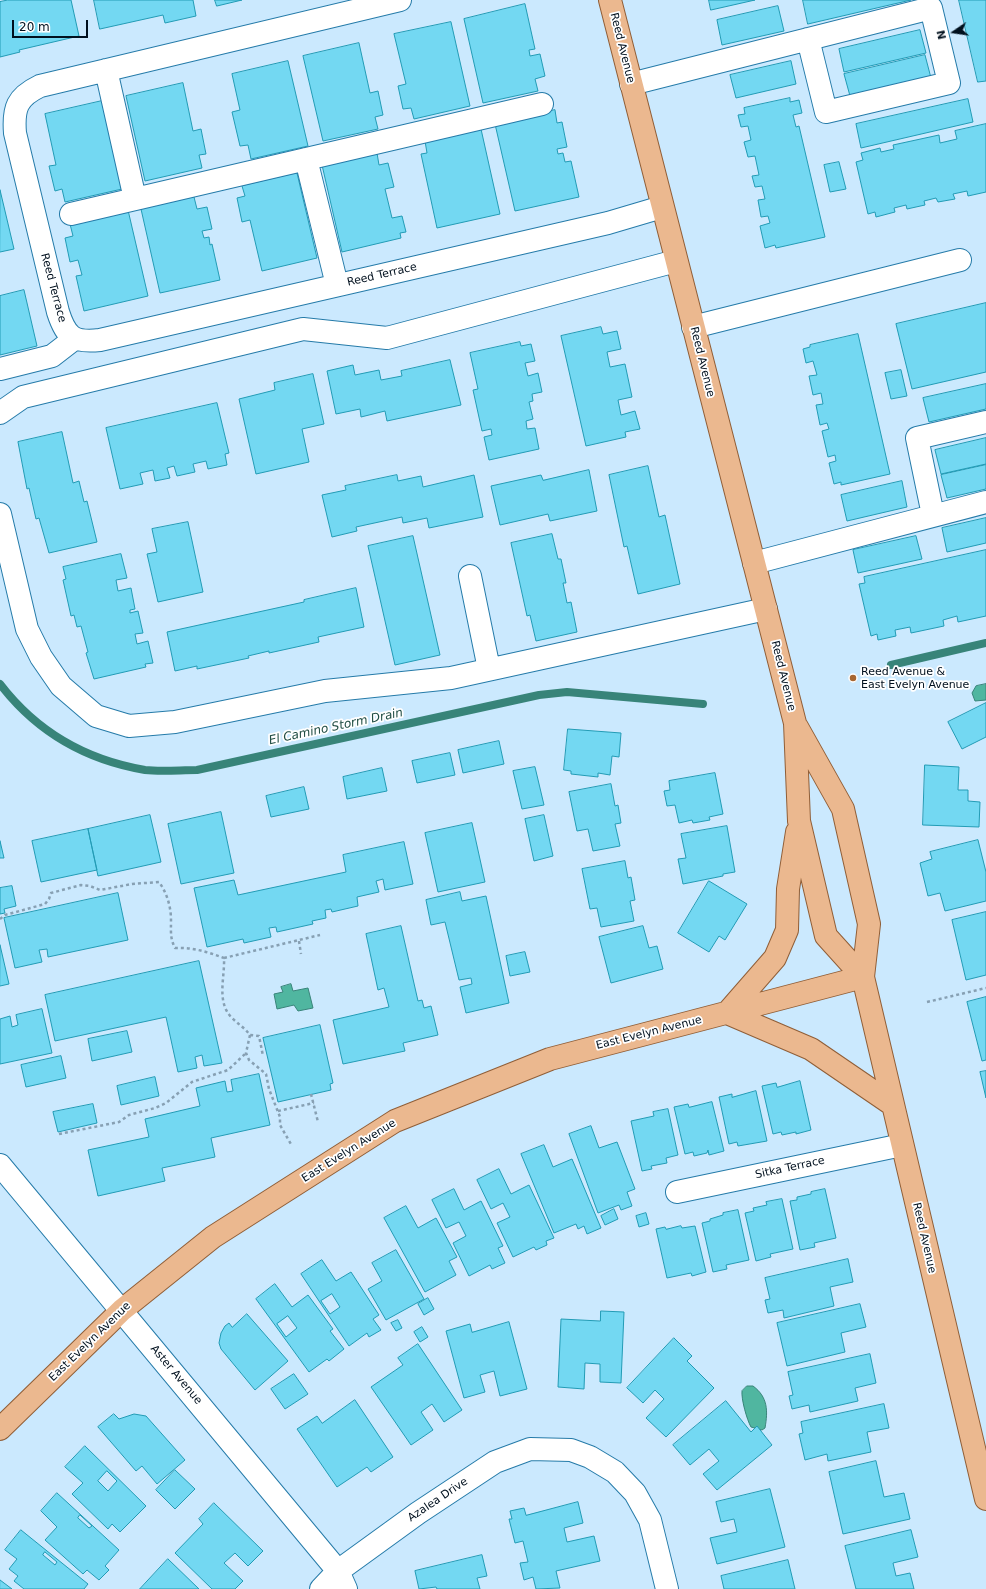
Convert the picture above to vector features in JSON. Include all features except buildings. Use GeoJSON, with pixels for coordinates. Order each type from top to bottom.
{"type":"FeatureCollection","features":[{"type":"Feature","properties":{"kind":"main road","name":"Reed Avenue"},"geometry":{"type":"LineString","coordinates":[[610,0],[795,723],[799,821],[826,936],[863,977]]}},
{"type":"Feature","properties":{"kind":"main road","name":"Reed Avenue"},"geometry":{"type":"LineString","coordinates":[[795,723],[843,809],[869,924],[863,977],[986,1499]]}},
{"type":"Feature","properties":{"kind":"main road"},"geometry":{"type":"LineString","coordinates":[[799,821],[788,889],[787,930],[775,958],[727,1013],[811,1049],[893,1105]]}},
{"type":"Feature","properties":{"kind":"main road","name":"East Evelyn Avenue"},"geometry":{"type":"LineString","coordinates":[[0,1429],[122,1310],[213,1237],[395,1121],[550,1059],[863,977]]}},
{"type":"Feature","properties":{"kind":"street","name":"Reed Terrace"},"geometry":{"type":"LineString","coordinates":[[400,0],[40,86],[27,92],[18,104],[14,118],[15,133],[58,312],[64,329],[74,339],[87,342],[100,340],[608,223],[662,207]]}},
{"type":"Feature","properties":{"kind":"street"},"geometry":{"type":"LineString","coordinates":[[631,84],[808,39],[931,8],[950,83],[826,112],[808,39]]}},
{"type":"Feature","properties":{"kind":"street"},"geometry":{"type":"LineString","coordinates":[[106,70],[135,199]]}},
{"type":"Feature","properties":{"kind":"street"},"geometry":{"type":"LineString","coordinates":[[71,214],[542,104]]}},
{"type":"Feature","properties":{"kind":"street"},"geometry":{"type":"LineString","coordinates":[[306,159],[337,285]]}},
{"type":"Feature","properties":{"kind":"street"},"geometry":{"type":"LineString","coordinates":[[693,327],[960,260]]}},
{"type":"Feature","properties":{"kind":"street"},"geometry":{"type":"LineString","coordinates":[[0,413],[23,397],[302,329],[387,338],[676,261]]}},
{"type":"Feature","properties":{"kind":"street"},"geometry":{"type":"LineString","coordinates":[[0,369],[52,356],[74,339]]}},
{"type":"Feature","properties":{"kind":"street"},"geometry":{"type":"LineString","coordinates":[[933,515],[917,438],[986,422]]}},
{"type":"Feature","properties":{"kind":"street"},"geometry":{"type":"LineString","coordinates":[[754,563],[986,502]]}},
{"type":"Feature","properties":{"kind":"street"},"geometry":{"type":"LineString","coordinates":[[0,514],[27,629],[41,657],[61,686],[96,716],[128,726],[175,722],[325,691],[451,678],[766,610]]}},
{"type":"Feature","properties":{"kind":"street"},"geometry":{"type":"LineString","coordinates":[[470,576],[489,670]]}},
{"type":"Feature","properties":{"kind":"street","name":"Sitka Terrace"},"geometry":{"type":"LineString","coordinates":[[677,1192],[902,1144]]}},
{"type":"Feature","properties":{"kind":"street","name":"Aster Avenue"},"geometry":{"type":"LineString","coordinates":[[0,1165],[122,1310],[342,1580]]}},
{"type":"Feature","properties":{"kind":"street","name":"Azalea Drive"},"geometry":{"type":"LineString","coordinates":[[321,1589],[342,1580],[418,1512],[495,1462],[530,1450],[571,1450],[590,1457],[615,1472],[635,1493],[650,1520],[666,1589]]}},
{"type":"Feature","properties":{"kind":"path"},"geometry":{"type":"LineString","coordinates":[[0,919],[5,916],[45,904],[51,893],[81,885],[90,886],[100,890],[132,884],[159,882],[167,897],[171,920],[170,938],[175,948],[194,949],[224,958],[320,935]]}},
{"type":"Feature","properties":{"kind":"path"},"geometry":{"type":"LineString","coordinates":[[299,941],[301,954]]}},
{"type":"Feature","properties":{"kind":"path"},"geometry":{"type":"LineString","coordinates":[[59,1134],[119,1122],[128,1115],[155,1108],[166,1103],[192,1082],[228,1070],[246,1053],[250,1035],[245,1028],[233,1018],[222,997],[225,972],[224,958]]}},
{"type":"Feature","properties":{"kind":"path"},"geometry":{"type":"LineString","coordinates":[[927,1002],[986,988]]}},
{"type":"Feature","properties":{"kind":"path"},"geometry":{"type":"LineString","coordinates":[[250,1035],[260,1035],[263,1056]]}},
{"type":"Feature","properties":{"kind":"path"},"geometry":{"type":"LineString","coordinates":[[246,1053],[249,1060],[266,1074],[283,1132],[292,1146]]}},
{"type":"Feature","properties":{"kind":"path"},"geometry":{"type":"LineString","coordinates":[[311,1094],[318,1122]]}},
{"type":"Feature","properties":{"kind":"path"},"geometry":{"type":"LineString","coordinates":[[278,1111],[314,1103]]}},
{"type":"Feature","properties":{"kind":"shaded area"},"geometry":{"type":"Polygon","coordinates":[[[986,684],[986,700],[975,701],[972,693],[976,686],[986,684]]]}},
{"type":"Feature","properties":{"kind":"shaded area"},"geometry":{"type":"Polygon","coordinates":[[[291,984],[293,991],[308,988],[313,1008],[298,1011],[294,1005],[277,1009],[274,994],[283,992],[281,987],[291,984]]]}},
{"type":"Feature","properties":{"kind":"shaded area"},"geometry":{"type":"Polygon","coordinates":[[[747,1386],[753,1386],[758,1390],[766,1405],[765,1428],[762,1430],[751,1427],[748,1420],[742,1395],[742,1391],[747,1386]]]}},
{"type":"Feature","properties":{"kind":"waterway","name":"El Camino Storm Drain"},"geometry":{"type":"LineString","coordinates":[[891,665],[986,643]]}},
{"type":"Feature","properties":{"kind":"waterway","name":"El Camino Storm Drain"},"geometry":{"type":"LineString","coordinates":[[0,684],[14,701],[30,716],[64,741],[103,759],[145,770],[158,771],[197,770],[539,695],[567,692],[703,704]]}},
{"type":"Feature","properties":{"kind":"place","name":"Reed Avenue & East Evelyn Avenue"},"geometry":{"type":"Point","coordinates":[853,678]}}]}
